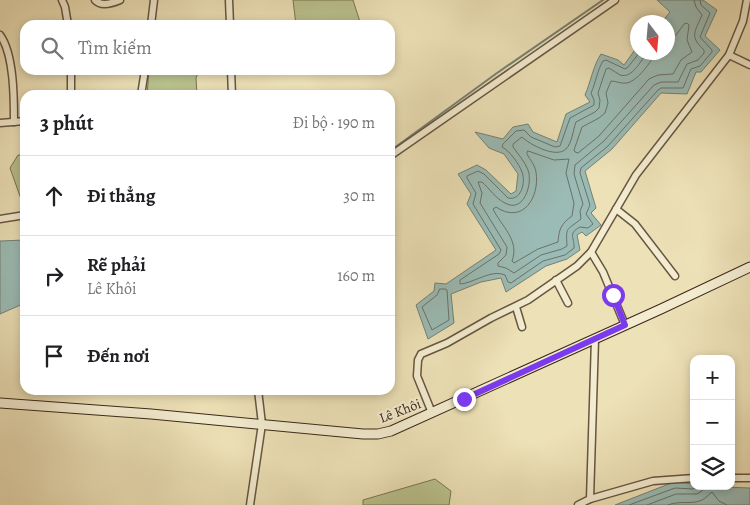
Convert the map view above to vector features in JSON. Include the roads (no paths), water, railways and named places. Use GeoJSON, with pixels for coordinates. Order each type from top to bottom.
{"type":"FeatureCollection","features":[{"type":"Feature","properties":{"kind":"street"},"geometry":{"type":"LineString","coordinates":[[63,0],[67,20]]}},
{"type":"Feature","properties":{"kind":"street"},"geometry":{"type":"LineString","coordinates":[[95,0],[105,4],[120,0]]}},
{"type":"Feature","properties":{"kind":"street"},"geometry":{"type":"LineString","coordinates":[[152,20],[154,0]]}},
{"type":"Feature","properties":{"kind":"street"},"geometry":{"type":"LineString","coordinates":[[229,0],[230,20]]}},
{"type":"Feature","properties":{"kind":"street"},"geometry":{"type":"LineString","coordinates":[[395,153],[615,0]]}},
{"type":"Feature","properties":{"kind":"street"},"geometry":{"type":"LineString","coordinates":[[432,413],[417,376],[418,360],[421,354],[447,343],[516,306],[577,266],[591,252],[644,163],[729,55],[743,21],[747,0]]}},
{"type":"Feature","properties":{"kind":"street"},"geometry":{"type":"LineString","coordinates":[[0,35],[11,70],[14,122]]}},
{"type":"Feature","properties":{"kind":"street"},"geometry":{"type":"LineString","coordinates":[[729,55],[750,64]]}},
{"type":"Feature","properties":{"kind":"street"},"geometry":{"type":"LineString","coordinates":[[71,75],[71,90]]}},
{"type":"Feature","properties":{"kind":"street"},"geometry":{"type":"LineString","coordinates":[[143,90],[144,75]]}},
{"type":"Feature","properties":{"kind":"street"},"geometry":{"type":"LineString","coordinates":[[231,75],[232,90]]}},
{"type":"Feature","properties":{"kind":"street"},"geometry":{"type":"LineString","coordinates":[[0,123],[20,121]]}},
{"type":"Feature","properties":{"kind":"street"},"geometry":{"type":"LineString","coordinates":[[616,209],[635,224],[675,276]]}},
{"type":"Feature","properties":{"kind":"street"},"geometry":{"type":"LineString","coordinates":[[0,219],[20,216]]}},
{"type":"Feature","properties":{"kind":"street"},"geometry":{"type":"LineString","coordinates":[[591,252],[603,272],[625,325]]}},
{"type":"Feature","properties":{"kind":"street","name":"Lê Khôi"},"geometry":{"type":"LineString","coordinates":[[0,402],[378,434],[391,431],[432,413],[750,268]]}},
{"type":"Feature","properties":{"kind":"street"},"geometry":{"type":"LineString","coordinates":[[556,280],[568,303]]}},
{"type":"Feature","properties":{"kind":"street"},"geometry":{"type":"LineString","coordinates":[[516,306],[522,327]]}},
{"type":"Feature","properties":{"kind":"street"},"geometry":{"type":"LineString","coordinates":[[590,499],[595,339]]}},
{"type":"Feature","properties":{"kind":"street"},"geometry":{"type":"LineString","coordinates":[[250,505],[262,424],[259,395]]}},
{"type":"Feature","properties":{"kind":"street"},"geometry":{"type":"LineString","coordinates":[[578,505],[590,499],[653,481],[690,478]]}},
{"type":"Feature","properties":{"kind":"street"},"geometry":{"type":"LineString","coordinates":[[735,478],[750,478]]}},
{"type":"Feature","properties":{"kind":"water"},"geometry":{"type":"Polygon","coordinates":[[[657,0],[703,0],[717,10],[705,36],[720,50],[701,72],[696,72],[687,94],[661,93],[612,149],[585,171],[596,208],[591,213],[601,225],[586,236],[582,232],[577,235],[580,250],[567,259],[546,266],[506,292],[501,278],[481,282],[451,294],[454,323],[428,339],[416,305],[434,291],[435,283],[446,284],[496,250],[467,204],[471,194],[458,174],[477,165],[486,170],[511,194],[516,191],[518,174],[504,154],[489,148],[475,132],[503,139],[513,127],[528,124],[533,132],[557,142],[566,114],[590,102],[585,95],[601,54],[618,60],[624,65],[630,57],[630,60],[675,60],[675,15],[668,15],[670,12],[657,0]]]}},
{"type":"Feature","properties":{"kind":"water"},"geometry":{"type":"Polygon","coordinates":[[[20,240],[20,305],[0,314],[0,241],[20,240]]]}},
{"type":"Feature","properties":{"kind":"water"},"geometry":{"type":"Polygon","coordinates":[[[674,482],[690,484],[690,490],[750,488],[750,505],[615,505],[674,482]]]}},
{"type":"Feature","properties":{"kind":"waterway"},"geometry":{"type":"LineString","coordinates":[[395,147],[497,73],[603,0]]}}]}
